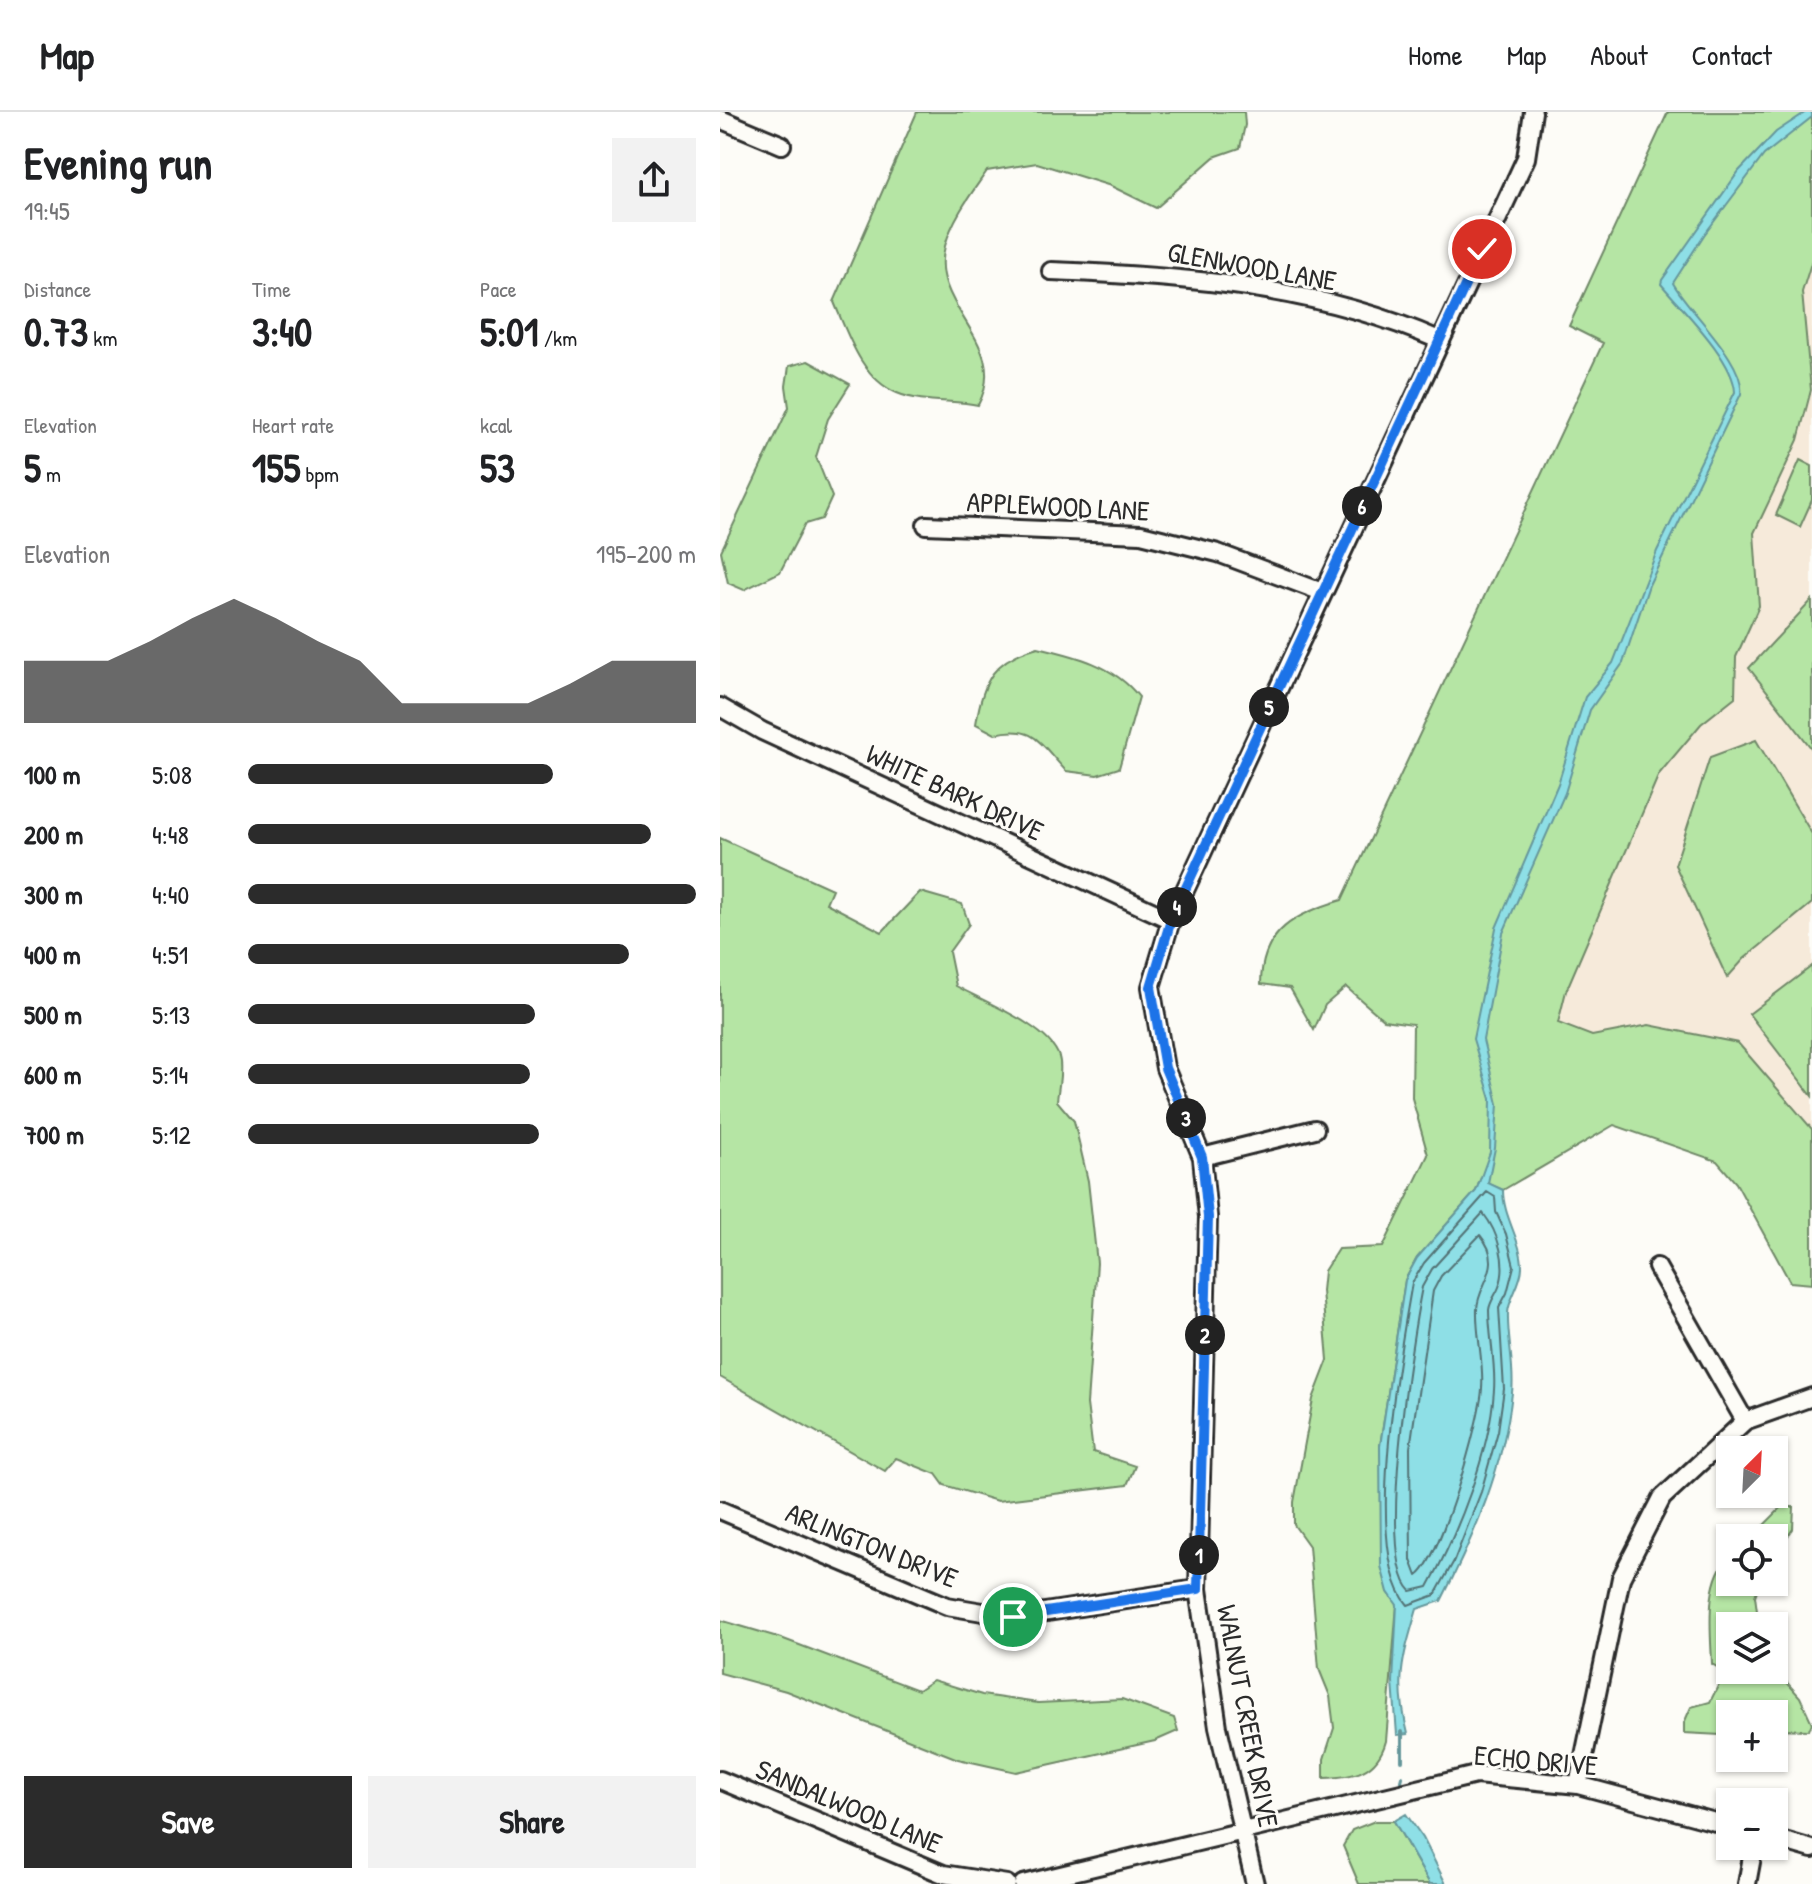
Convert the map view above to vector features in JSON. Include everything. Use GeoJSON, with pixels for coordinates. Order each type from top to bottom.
{"type":"FeatureCollection","features":[{"type":"Feature","properties":{"kind":"street","name":"WALNUT CREEK DRIVE"},"geometry":{"type":"LineString","coordinates":[[1255,1884],[1218,1727],[1198,1589],[1208,1217],[1202,1157],[1165,1068],[1151,987],[1171,920],[1526,158],[1533,112]]}},
{"type":"Feature","properties":{"kind":"street"},"geometry":{"type":"LineString","coordinates":[[720,119],[782,145]]}},
{"type":"Feature","properties":{"kind":"street","name":"GLENWOOD LANE"},"geometry":{"type":"LineString","coordinates":[[1051,271],[1147,274],[1234,283],[1350,310],[1439,340]]}},
{"type":"Feature","properties":{"kind":"street","name":"APPLEWOOD LANE"},"geometry":{"type":"LineString","coordinates":[[926,525],[1141,534],[1218,553],[1322,592]]}},
{"type":"Feature","properties":{"kind":"street","name":"WHITE BARK DRIVE"},"geometry":{"type":"LineString","coordinates":[[720,707],[762,731],[1171,920]]}},
{"type":"Feature","properties":{"kind":"street"},"geometry":{"type":"LineString","coordinates":[[1202,1157],[1315,1129]]}},
{"type":"Feature","properties":{"kind":"street"},"geometry":{"type":"LineString","coordinates":[[1657,1267],[1745,1421]]}},
{"type":"Feature","properties":{"kind":"street"},"geometry":{"type":"LineString","coordinates":[[1578,1785],[1621,1578],[1662,1498],[1745,1421],[1812,1397]]}},
{"type":"Feature","properties":{"kind":"street","name":"ARLINGTON DRIVE"},"geometry":{"type":"LineString","coordinates":[[720,1510],[947,1606],[1013,1617],[1198,1589]]}},
{"type":"Feature","properties":{"kind":"street","name":"ECHO DRIVE"},"geometry":{"type":"LineString","coordinates":[[1244,1832],[1476,1775],[1578,1785],[1716,1822]]}},
{"type":"Feature","properties":{"kind":"street","name":"SANDALWOOD LANE"},"geometry":{"type":"LineString","coordinates":[[720,1780],[943,1874],[1007,1884]]}},
{"type":"Feature","properties":{"kind":"street"},"geometry":{"type":"LineString","coordinates":[[1023,1884],[1244,1832]]}},
{"type":"Feature","properties":{"kind":"street"},"geometry":{"type":"LineString","coordinates":[[1788,1842],[1812,1849]]}},
{"type":"Feature","properties":{"kind":"street"},"geometry":{"type":"LineString","coordinates":[[1747,1884],[1751,1860]]}},
{"type":"Feature","properties":{"kind":"shaded area"},"geometry":{"type":"Polygon","coordinates":[[[1812,187],[1812,1148],[1435,985],[1812,187]]]}},
{"type":"Feature","properties":{"kind":"green space"},"geometry":{"type":"Polygon","coordinates":[[[917,112],[1244,112],[1245,125],[1240,148],[1214,157],[1156,208],[1111,186],[1037,163],[987,171],[952,226],[945,246],[943,268],[948,288],[985,362],[986,383],[978,405],[916,398],[885,386],[865,367],[834,302],[917,112]]]}},
{"type":"Feature","properties":{"kind":"green space"},"geometry":{"type":"Polygon","coordinates":[[[1668,112],[1812,112],[1812,260],[1802,292],[1811,390],[1798,440],[1754,533],[1759,606],[1736,657],[1735,697],[1701,724],[1659,774],[1566,991],[1558,1023],[1592,1036],[1649,1025],[1738,1043],[1812,1129],[1812,1284],[1790,1282],[1736,1183],[1717,1161],[1614,1125],[1503,1190],[1480,1180],[1476,1191],[1417,1258],[1405,1280],[1380,1446],[1388,1592],[1397,1604],[1386,1741],[1370,1767],[1354,1774],[1324,1778],[1324,1759],[1334,1728],[1330,1696],[1319,1669],[1309,1546],[1294,1525],[1294,1502],[1313,1399],[1328,1360],[1322,1291],[1324,1271],[1338,1249],[1383,1247],[1428,1155],[1412,1098],[1413,1024],[1384,1020],[1346,987],[1325,1005],[1314,1030],[1290,988],[1261,984],[1263,965],[1267,950],[1285,927],[1310,911],[1342,900],[1603,343],[1569,326],[1668,112]]]}},
{"type":"Feature","properties":{"kind":"green space"},"geometry":{"type":"Polygon","coordinates":[[[808,361],[850,384],[828,419],[816,457],[832,497],[822,519],[805,524],[780,572],[744,590],[728,583],[721,551],[789,407],[786,386],[789,366],[808,361]]]}},
{"type":"Feature","properties":{"kind":"green space"},"geometry":{"type":"Polygon","coordinates":[[[1800,460],[1812,466],[1812,500],[1800,527],[1776,515],[1800,460]]]}},
{"type":"Feature","properties":{"kind":"green space"},"geometry":{"type":"Polygon","coordinates":[[[1812,600],[1812,749],[1749,668],[1812,600]]]}},
{"type":"Feature","properties":{"kind":"green space"},"geometry":{"type":"Polygon","coordinates":[[[1038,647],[1080,658],[1106,669],[1139,697],[1119,768],[1097,775],[1066,771],[1043,745],[1028,734],[995,734],[976,724],[982,695],[993,673],[1011,658],[1038,647]]]}},
{"type":"Feature","properties":{"kind":"green space"},"geometry":{"type":"Polygon","coordinates":[[[1756,740],[1812,834],[1812,903],[1744,959],[1727,978],[1675,865],[1710,757],[1756,740]]]}},
{"type":"Feature","properties":{"kind":"green space"},"geometry":{"type":"Polygon","coordinates":[[[720,838],[832,889],[826,903],[882,932],[920,892],[962,904],[969,924],[949,952],[956,986],[1030,1025],[1053,1046],[1061,1067],[1057,1101],[1074,1121],[1088,1181],[1097,1263],[1087,1404],[1093,1452],[1135,1466],[1127,1485],[997,1501],[944,1485],[936,1474],[896,1458],[885,1471],[720,1377],[720,838]]]}},
{"type":"Feature","properties":{"kind":"green space"},"geometry":{"type":"Polygon","coordinates":[[[1812,966],[1812,1096],[1749,1014],[1812,966]]]}},
{"type":"Feature","properties":{"kind":"green space"},"geometry":{"type":"Polygon","coordinates":[[[1794,1507],[1793,1529],[1788,1536],[1788,1524],[1765,1524],[1781,1508],[1794,1507]]]}},
{"type":"Feature","properties":{"kind":"green space"},"geometry":{"type":"Polygon","coordinates":[[[1716,1578],[1716,1596],[1755,1596],[1757,1612],[1716,1612],[1716,1666],[1712,1664],[1710,1622],[1716,1578]]]}},
{"type":"Feature","properties":{"kind":"green space"},"geometry":{"type":"Polygon","coordinates":[[[720,1620],[781,1638],[918,1690],[933,1680],[982,1695],[1038,1703],[1122,1699],[1174,1718],[1178,1731],[1155,1741],[1016,1772],[958,1759],[786,1691],[720,1673],[720,1620]]]}},
{"type":"Feature","properties":{"kind":"green space"},"geometry":{"type":"Polygon","coordinates":[[[1719,1684],[1788,1684],[1800,1697],[1812,1723],[1809,1730],[1788,1729],[1788,1700],[1716,1700],[1716,1735],[1684,1733],[1684,1723],[1691,1707],[1710,1702],[1719,1684]]]}},
{"type":"Feature","properties":{"kind":"green space"},"geometry":{"type":"Polygon","coordinates":[[[1375,1821],[1394,1821],[1430,1884],[1359,1884],[1343,1846],[1352,1830],[1375,1821]]]}},
{"type":"Feature","properties":{"kind":"water"},"geometry":{"type":"Polygon","coordinates":[[[1806,112],[1812,112],[1812,117],[1764,155],[1704,235],[1673,283],[1726,352],[1740,381],[1741,394],[1649,585],[1623,663],[1590,710],[1565,793],[1503,933],[1483,1040],[1498,1104],[1495,1148],[1488,1183],[1503,1190],[1522,1267],[1508,1313],[1512,1393],[1495,1474],[1465,1552],[1441,1601],[1417,1609],[1402,1671],[1402,1699],[1408,1734],[1397,1735],[1393,1682],[1397,1605],[1388,1592],[1381,1566],[1380,1446],[1405,1280],[1417,1258],[1476,1191],[1490,1152],[1491,1099],[1473,1039],[1496,928],[1558,784],[1585,697],[1613,663],[1657,551],[1735,392],[1717,350],[1661,284],[1662,280],[1739,171],[1776,132],[1806,112]]]}},
{"type":"Feature","properties":{"kind":"water"},"geometry":{"type":"Polygon","coordinates":[[[1406,1814],[1423,1838],[1446,1884],[1430,1884],[1394,1821],[1406,1814]]]}},
{"type":"Feature","properties":{"kind":"waterway"},"geometry":{"type":"LineString","coordinates":[[1402,1732],[1402,1761]]}},
{"type":"Feature","properties":{"kind":"waterway"},"geometry":{"type":"LineString","coordinates":[[1401,1781],[1402,1777]]}},
{"type":"Feature","properties":{"kind":"route"},"geometry":{"type":"LineString","coordinates":[[1013,1617],[1198,1589],[1208,1217],[1202,1157],[1165,1068],[1151,987],[1171,920],[1482,249]]}}]}
